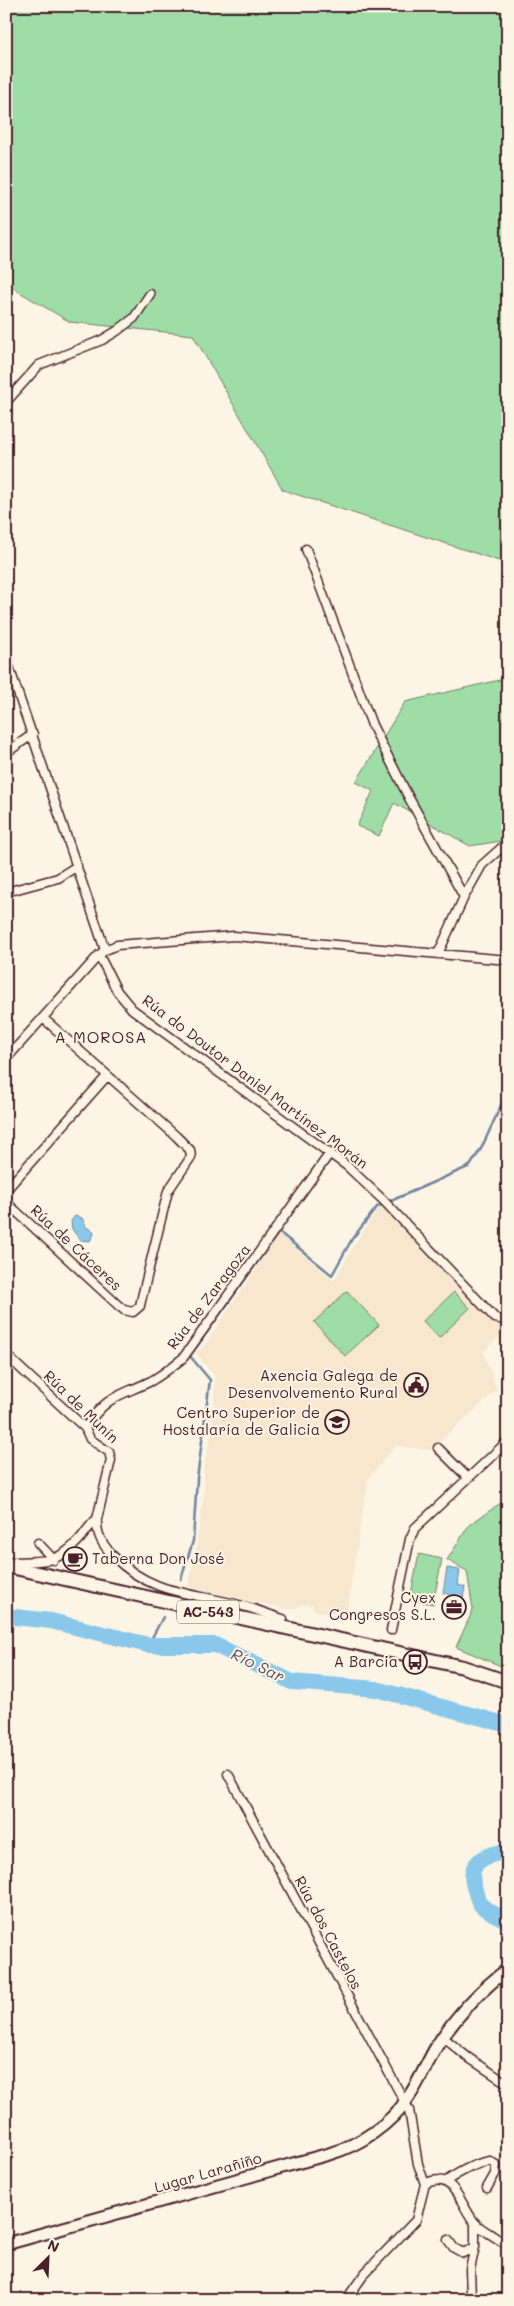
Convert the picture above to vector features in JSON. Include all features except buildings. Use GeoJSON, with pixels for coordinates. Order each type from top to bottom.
{"type":"FeatureCollection","features":[{"type":"Feature","properties":{"kind":"main road","name":"AC-543"},"geometry":{"type":"LineString","coordinates":[[6,1565],[463,1667],[508,1682]]}},
{"type":"Feature","properties":{"kind":"main road","name":"AC-543"},"geometry":{"type":"LineString","coordinates":[[102,1587],[283,1619],[459,1658],[508,1677]]}},
{"type":"Feature","properties":{"kind":"street"},"geometry":{"type":"LineString","coordinates":[[6,402],[38,364],[102,340],[117,331],[134,318],[150,294]]}},
{"type":"Feature","properties":{"kind":"street"},"geometry":{"type":"LineString","coordinates":[[306,549],[372,725],[409,798],[464,897]]}},
{"type":"Feature","properties":{"kind":"street","name":"Rúa do Doutor Daniel Martínez Morán"},"geometry":{"type":"LineString","coordinates":[[6,658],[77,866],[102,952],[117,990],[132,1009],[330,1153],[362,1179],[495,1318],[508,1321]]}},
{"type":"Feature","properties":{"kind":"street"},"geometry":{"type":"LineString","coordinates":[[6,753],[33,734]]}},
{"type":"Feature","properties":{"kind":"street"},"geometry":{"type":"LineString","coordinates":[[438,954],[464,897],[482,865],[508,842]]}},
{"type":"Feature","properties":{"kind":"street"},"geometry":{"type":"LineString","coordinates":[[6,892],[58,878],[77,866]]}},
{"type":"Feature","properties":{"kind":"street"},"geometry":{"type":"LineString","coordinates":[[6,1059],[102,952],[124,944],[234,936],[508,960]]}},
{"type":"Feature","properties":{"kind":"street"},"geometry":{"type":"LineString","coordinates":[[6,1190],[107,1076],[42,1018]]}},
{"type":"Feature","properties":{"kind":"street","name":"Rúa de Cáceres"},"geometry":{"type":"LineString","coordinates":[[6,1202],[119,1306],[129,1312],[137,1309],[141,1301],[168,1191],[192,1157],[187,1147],[107,1076]]}},
{"type":"Feature","properties":{"kind":"street","name":"Rúa de Zaragoza"},"geometry":{"type":"LineString","coordinates":[[85,1428],[102,1405],[152,1380],[183,1358],[330,1153]]}},
{"type":"Feature","properties":{"kind":"street","name":"Rúa de Munín"},"geometry":{"type":"LineString","coordinates":[[6,1355],[85,1428],[90,1439],[107,1450],[110,1456],[97,1519],[98,1532],[101,1541],[132,1574]]}},
{"type":"Feature","properties":{"kind":"street"},"geometry":{"type":"LineString","coordinates":[[391,1630],[410,1539],[415,1528],[508,1440]]}},
{"type":"Feature","properties":{"kind":"street"},"geometry":{"type":"LineString","coordinates":[[438,1448],[468,1478]]}},
{"type":"Feature","properties":{"kind":"street"},"geometry":{"type":"LineString","coordinates":[[6,1565],[54,1560],[65,1555],[97,1519]]}},
{"type":"Feature","properties":{"kind":"street"},"geometry":{"type":"LineString","coordinates":[[38,1543],[54,1560]]}},
{"type":"Feature","properties":{"kind":"street"},"geometry":{"type":"LineString","coordinates":[[132,1574],[138,1585],[134,1592]]}},
{"type":"Feature","properties":{"kind":"street"},"geometry":{"type":"LineString","coordinates":[[132,1574],[159,1587],[243,1606],[283,1619]]}},
{"type":"Feature","properties":{"kind":"street","name":"Rúa dos Castelos"},"geometry":{"type":"LineString","coordinates":[[228,1774],[408,2110],[418,2164],[425,2184]]}},
{"type":"Feature","properties":{"kind":"street","name":"Lugar Larañiño"},"geometry":{"type":"LineString","coordinates":[[6,2244],[340,2151],[372,2133],[404,2104],[444,2037],[479,1993],[508,1969]]}},
{"type":"Feature","properties":{"kind":"street"},"geometry":{"type":"LineString","coordinates":[[444,2037],[466,2056],[508,2084]]}},
{"type":"Feature","properties":{"kind":"street"},"geometry":{"type":"LineString","coordinates":[[445,2182],[469,2167],[490,2161],[496,2166],[496,2170],[487,2188]]}},
{"type":"Feature","properties":{"kind":"street"},"geometry":{"type":"LineString","coordinates":[[346,2300],[365,2274],[416,2220],[425,2184],[430,2181],[445,2182],[450,2185],[466,2206],[475,2223],[508,2246]]}},
{"type":"Feature","properties":{"kind":"street"},"geometry":{"type":"LineString","coordinates":[[471,2298],[470,2269],[474,2247],[475,2223]]}},
{"type":"Feature","properties":{"kind":"street"},"geometry":{"type":"LineString","coordinates":[[448,2240],[454,2248],[463,2253],[474,2247]]}},
{"type":"Feature","properties":{"kind":"street"},"geometry":{"type":"LineString","coordinates":[[6,2296],[9,2300]]}},
{"type":"Feature","properties":{"kind":"shaded area","name":"Centro Superior de Hostalaría de Galicia"},"geometry":{"type":"Polygon","coordinates":[[[380,1206],[481,1311],[505,1332],[483,1351],[497,1390],[430,1450],[395,1446],[368,1479],[346,1616],[319,1612],[313,1609],[312,1605],[302,1604],[293,1609],[282,1608],[188,1587],[195,1559],[204,1493],[204,1468],[211,1434],[215,1387],[215,1377],[195,1352],[203,1348],[279,1234],[334,1281],[353,1247],[380,1206]]]}},
{"type":"Feature","properties":{"kind":"green space"},"geometry":{"type":"Polygon","coordinates":[[[6,6],[508,6],[508,564],[283,490],[193,335],[70,322],[6,284],[6,6]]]}},
{"type":"Feature","properties":{"kind":"green space"},"geometry":{"type":"Polygon","coordinates":[[[508,678],[508,840],[470,846],[394,803],[379,836],[357,826],[373,791],[356,782],[405,702],[508,678]]]}},
{"type":"Feature","properties":{"kind":"green space"},"geometry":{"type":"Polygon","coordinates":[[[347,1291],[379,1325],[345,1356],[314,1322],[347,1291]]]}},
{"type":"Feature","properties":{"kind":"green space"},"geometry":{"type":"Polygon","coordinates":[[[454,1292],[470,1308],[439,1338],[423,1321],[454,1292]]]}},
{"type":"Feature","properties":{"kind":"green space"},"geometry":{"type":"Polygon","coordinates":[[[508,1498],[508,1669],[456,1647],[473,1610],[467,1571],[447,1560],[469,1525],[508,1498]]]}},
{"type":"Feature","properties":{"kind":"green space"},"geometry":{"type":"Polygon","coordinates":[[[419,1554],[442,1559],[433,1604],[410,1599],[419,1554]]]}},
{"type":"Feature","properties":{"kind":"water"},"geometry":{"type":"Polygon","coordinates":[[[75,1216],[82,1218],[86,1227],[93,1231],[94,1234],[90,1241],[80,1240],[72,1229],[71,1221],[75,1216]]]}},
{"type":"Feature","properties":{"kind":"water"},"geometry":{"type":"Polygon","coordinates":[[[447,1568],[460,1570],[458,1585],[465,1587],[463,1598],[443,1593],[447,1568]]]}},
{"type":"Feature","properties":{"kind":"waterway"},"geometry":{"type":"LineString","coordinates":[[181,1579],[193,1541],[197,1479],[210,1380],[190,1356],[279,1232],[332,1275],[352,1239],[377,1207],[470,1166],[482,1147],[508,1090]]}},
{"type":"Feature","properties":{"kind":"waterway","name":"Río Sar"},"geometry":{"type":"LineString","coordinates":[[6,1616],[51,1621],[148,1645],[215,1645],[292,1682],[376,1689],[508,1725]]}},
{"type":"Feature","properties":{"kind":"waterway"},"geometry":{"type":"LineString","coordinates":[[148,1645],[163,1617]]}},
{"type":"Feature","properties":{"kind":"waterway","name":"Río Sar"},"geometry":{"type":"LineString","coordinates":[[508,1851],[491,1855],[479,1861],[473,1873],[473,1880],[480,1904],[508,1921]]}},
{"type":"Feature","properties":{"kind":"place","name":"Axencia Galega de Desenvolvemento Rural"},"geometry":{"type":"Point","coordinates":[416,1385]}},
{"type":"Feature","properties":{"kind":"place","name":"Centro Superior de Hostalaría de Galicia"},"geometry":{"type":"Point","coordinates":[337,1422]}},
{"type":"Feature","properties":{"kind":"place","name":"Taberna Don José"},"geometry":{"type":"Point","coordinates":[75,1559]}},
{"type":"Feature","properties":{"kind":"place","name":"Cyex Congresos S.L."},"geometry":{"type":"Point","coordinates":[454,1607]}},
{"type":"Feature","properties":{"kind":"place","name":"A Barcia"},"geometry":{"type":"Point","coordinates":[415,1662]}},
{"type":"Feature","properties":{"kind":"district","name":"A MOROSA"},"geometry":{"type":"Point","coordinates":[101,1037]}}]}
